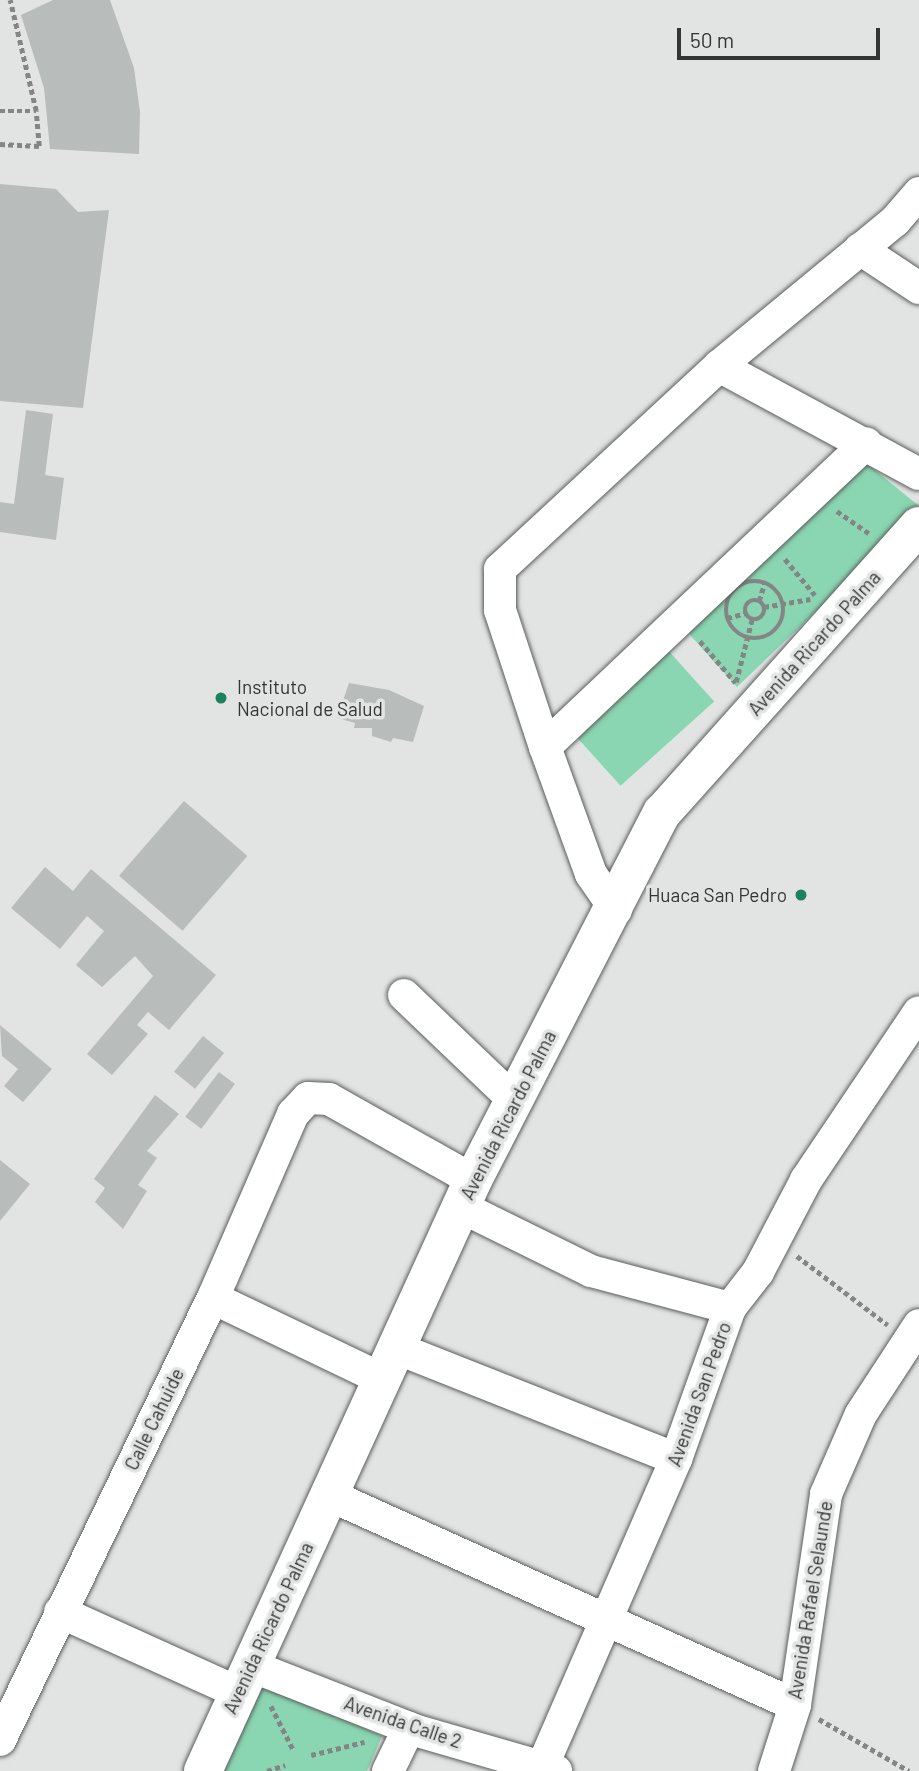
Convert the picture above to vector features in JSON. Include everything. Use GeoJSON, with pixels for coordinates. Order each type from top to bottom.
{"type":"FeatureCollection","features":[{"type":"Feature","properties":{"kind":"street"},"geometry":{"type":"LineString","coordinates":[[616,910],[591,874],[545,747],[500,610],[500,569],[719,366],[895,221],[919,193]]}},
{"type":"Feature","properties":{"kind":"street"},"geometry":{"type":"LineString","coordinates":[[860,249],[919,288]]}},
{"type":"Feature","properties":{"kind":"street"},"geometry":{"type":"LineString","coordinates":[[719,366],[919,474]]}},
{"type":"Feature","properties":{"kind":"street"},"geometry":{"type":"LineString","coordinates":[[545,747],[866,443]]}},
{"type":"Feature","properties":{"kind":"street","name":"Avenida Ricardo Palma"},"geometry":{"type":"LineString","coordinates":[[203,1771],[467,1193],[616,910],[662,813],[919,526]]}},
{"type":"Feature","properties":{"kind":"street"},"geometry":{"type":"LineString","coordinates":[[404,995],[515,1101]]}},
{"type":"Feature","properties":{"kind":"street","name":"Avenida San Pedro"},"geometry":{"type":"LineString","coordinates":[[550,1768],[608,1618],[676,1459],[730,1308],[758,1272],[806,1180],[919,1012]]}},
{"type":"Feature","properties":{"kind":"street","name":"Calle Cahuide"},"geometry":{"type":"LineString","coordinates":[[0,1741],[213,1298],[293,1114],[308,1098],[329,1099],[467,1193]]}},
{"type":"Feature","properties":{"kind":"street"},"geometry":{"type":"LineString","coordinates":[[467,1193],[591,1271],[730,1308]]}},
{"type":"Feature","properties":{"kind":"street"},"geometry":{"type":"LineString","coordinates":[[213,1298],[389,1363],[676,1459]]}},
{"type":"Feature","properties":{"kind":"street","name":"Avenida Rafael Selaunde"},"geometry":{"type":"LineString","coordinates":[[774,1771],[795,1705],[826,1494],[861,1414],[915,1338]]}},
{"type":"Feature","properties":{"kind":"street"},"geometry":{"type":"LineString","coordinates":[[329,1495],[608,1618],[795,1705]]}},
{"type":"Feature","properties":{"kind":"street","name":"Avenida Calle 2"},"geometry":{"type":"LineString","coordinates":[[60,1612],[245,1680],[550,1768]]}},
{"type":"Feature","properties":{"kind":"street"},"geometry":{"type":"LineString","coordinates":[[388,1771],[409,1727]]}},
{"type":"Feature","properties":{"kind":"path"},"geometry":{"type":"LineString","coordinates":[[0,144],[39,146],[29,65],[10,0]]}},
{"type":"Feature","properties":{"kind":"path"},"geometry":{"type":"LineString","coordinates":[[0,111],[36,111]]}},
{"type":"Feature","properties":{"kind":"path"},"geometry":{"type":"LineString","coordinates":[[826,507],[857,529],[880,533]]}},
{"type":"Feature","properties":{"kind":"path"},"geometry":{"type":"LineString","coordinates":[[783,557],[824,604]]}},
{"type":"Feature","properties":{"kind":"path"},"geometry":{"type":"LineString","coordinates":[[717,600],[746,574]]}},
{"type":"Feature","properties":{"kind":"path"},"geometry":{"type":"LineString","coordinates":[[748,582],[764,583],[778,593],[783,603],[783,619],[774,633],[746,638],[727,618],[730,595],[737,587],[748,582]]}},
{"type":"Feature","properties":{"kind":"path"},"geometry":{"type":"LineString","coordinates":[[764,607],[818,598]]}},
{"type":"Feature","properties":{"kind":"path"},"geometry":{"type":"LineString","coordinates":[[759,601],[764,607],[760,620],[752,619],[745,611],[747,604],[759,601]]}},
{"type":"Feature","properties":{"kind":"path"},"geometry":{"type":"LineString","coordinates":[[696,636],[736,682],[752,619]]}},
{"type":"Feature","properties":{"kind":"path"},"geometry":{"type":"LineString","coordinates":[[775,1240],[915,1338]]}},
{"type":"Feature","properties":{"kind":"path"},"geometry":{"type":"LineString","coordinates":[[795,1705],[909,1771]]}},
{"type":"Feature","properties":{"kind":"path"},"geometry":{"type":"LineString","coordinates":[[267,1771],[285,1765]]}},
{"type":"Feature","properties":{"kind":"green space"},"geometry":{"type":"Polygon","coordinates":[[[860,458],[919,506],[919,513],[737,687],[682,626],[860,458]]]}},
{"type":"Feature","properties":{"kind":"green space"},"geometry":{"type":"Polygon","coordinates":[[[666,648],[714,702],[621,786],[572,732],[666,648]]]}},
{"type":"Feature","properties":{"kind":"green space"},"geometry":{"type":"Polygon","coordinates":[[[258,1681],[382,1736],[367,1771],[220,1771],[258,1681]]]}},
{"type":"Feature","properties":{"kind":"building"},"geometry":{"type":"Polygon","coordinates":[[[53,0],[110,0],[134,68],[140,112],[139,154],[50,149],[44,88],[21,15],[53,0]]]}},
{"type":"Feature","properties":{"kind":"building"},"geometry":{"type":"Polygon","coordinates":[[[0,184],[56,189],[78,212],[109,210],[83,408],[0,401],[0,184]]]}},
{"type":"Feature","properties":{"kind":"building"},"geometry":{"type":"Polygon","coordinates":[[[26,410],[53,414],[45,475],[64,478],[56,540],[0,532],[0,502],[14,504],[26,410]]]}},
{"type":"Feature","properties":{"kind":"building"},"geometry":{"type":"Polygon","coordinates":[[[349,683],[389,690],[424,706],[413,742],[393,738],[391,742],[372,736],[372,728],[354,728],[355,723],[337,718],[349,683]]]}},
{"type":"Feature","properties":{"kind":"building"},"geometry":{"type":"Polygon","coordinates":[[[184,801],[247,856],[182,931],[119,876],[184,801]]]}},
{"type":"Feature","properties":{"kind":"building"},"geometry":{"type":"Polygon","coordinates":[[[45,867],[73,891],[91,869],[216,975],[169,1030],[148,1012],[137,1025],[148,1034],[112,1075],[87,1054],[153,976],[135,956],[102,987],[76,965],[104,931],[87,916],[60,949],[11,908],[45,867]]]}},
{"type":"Feature","properties":{"kind":"building"},"geometry":{"type":"Polygon","coordinates":[[[0,1025],[52,1069],[23,1102],[4,1086],[18,1069],[2,1056],[0,1025]]]}},
{"type":"Feature","properties":{"kind":"building"},"geometry":{"type":"Polygon","coordinates":[[[203,1036],[224,1053],[195,1089],[174,1072],[203,1036]]]}},
{"type":"Feature","properties":{"kind":"building"},"geometry":{"type":"Polygon","coordinates":[[[219,1072],[235,1084],[201,1129],[185,1117],[219,1072]]]}},
{"type":"Feature","properties":{"kind":"building"},"geometry":{"type":"Polygon","coordinates":[[[155,1095],[179,1114],[147,1151],[157,1158],[138,1185],[147,1191],[123,1229],[95,1202],[105,1188],[94,1179],[155,1095]]]}},
{"type":"Feature","properties":{"kind":"building"},"geometry":{"type":"Polygon","coordinates":[[[0,1160],[30,1184],[0,1221],[0,1160]]]}},
{"type":"Feature","properties":{"kind":"place","name":"Instituto Nacional de Salud"},"geometry":{"type":"Point","coordinates":[221,698]}},
{"type":"Feature","properties":{"kind":"place","name":"Huaca San Pedro"},"geometry":{"type":"Point","coordinates":[801,895]}}]}
